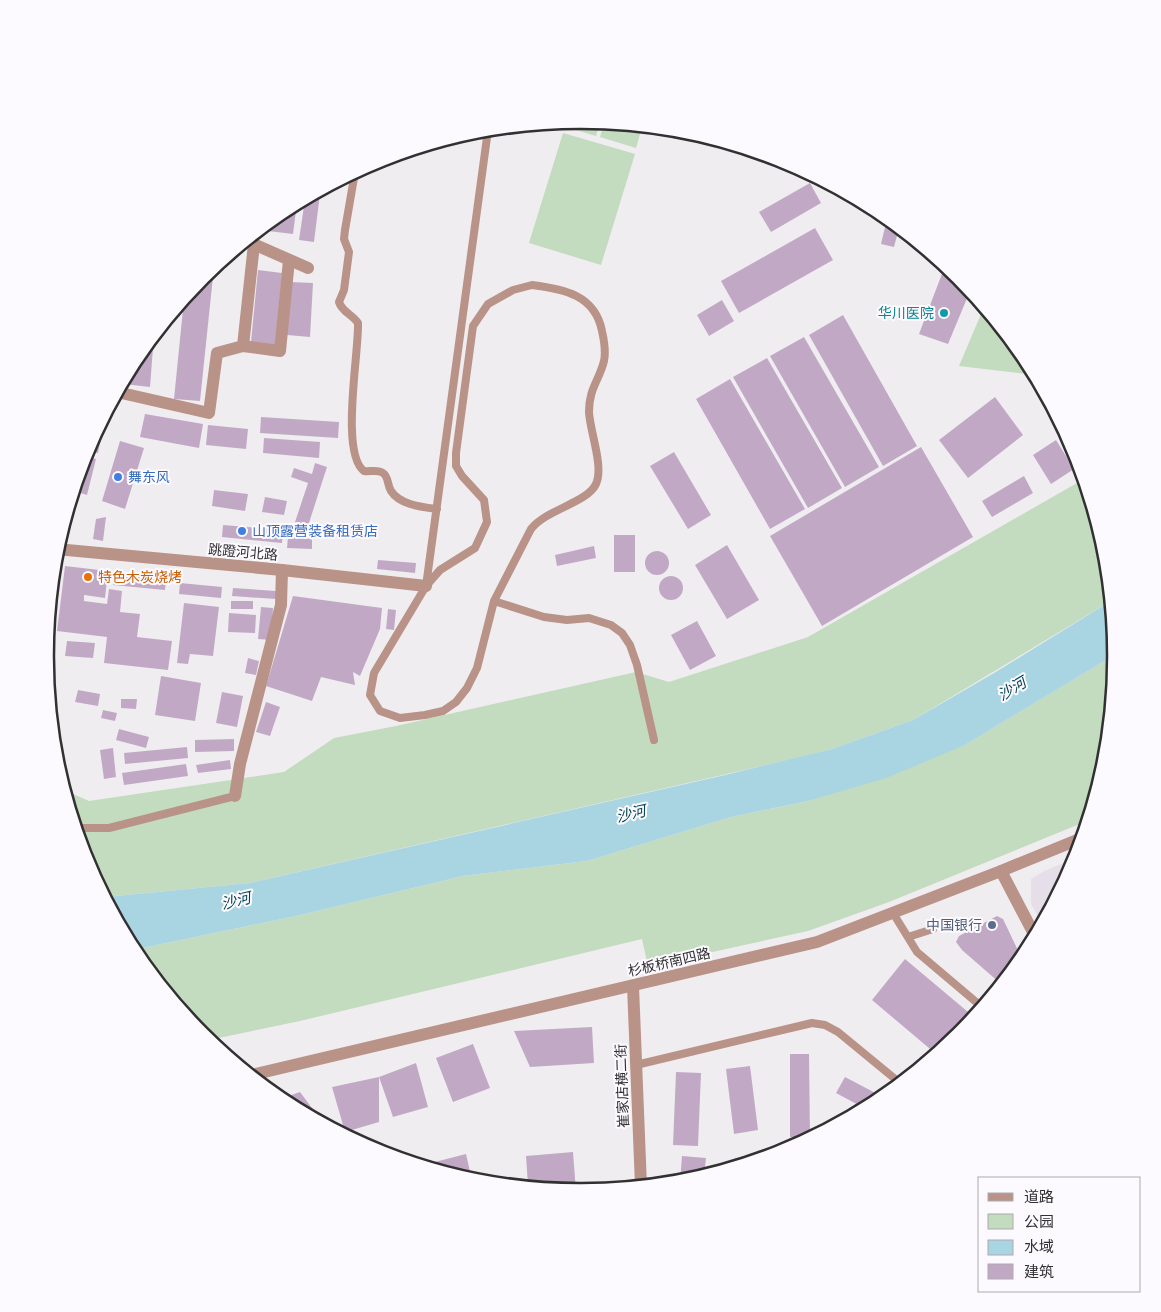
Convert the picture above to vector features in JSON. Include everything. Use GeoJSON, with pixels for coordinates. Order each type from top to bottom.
{"type":"FeatureCollection","features":[{"type":"Feature","properties":{"kind":"street"},"geometry":{"type":"LineString","coordinates":[[253,244],[308,268]]}},
{"type":"Feature","properties":{"kind":"street"},"geometry":{"type":"LineString","coordinates":[[243,346],[250,246]]}},
{"type":"Feature","properties":{"kind":"street"},"geometry":{"type":"LineString","coordinates":[[124,394],[209,413],[217,353],[243,346],[280,351],[289,260]]}},
{"type":"Feature","properties":{"kind":"street","name":"跳蹬河北路"},"geometry":{"type":"LineString","coordinates":[[65,551],[282,570],[426,586]]}},
{"type":"Feature","properties":{"kind":"street"},"geometry":{"type":"LineString","coordinates":[[235,796],[240,764],[281,605],[282,570]]}},
{"type":"Feature","properties":{"kind":"street","name":"杉板桥南四路"},"geometry":{"type":"LineString","coordinates":[[259,1073],[817,942],[1073,842]]}},
{"type":"Feature","properties":{"kind":"street"},"geometry":{"type":"LineString","coordinates":[[1001,871],[1031,928]]}},
{"type":"Feature","properties":{"kind":"street","name":"崔家店横二街"},"geometry":{"type":"LineString","coordinates":[[633,986],[641,1179]]}},
{"type":"Feature","properties":{"kind":"lane"},"geometry":{"type":"LineString","coordinates":[[426,586],[487,138]]}},
{"type":"Feature","properties":{"kind":"lane"},"geometry":{"type":"LineString","coordinates":[[353,181],[344,239],[349,252],[344,290],[339,302],[344,311],[354,317],[358,323],[351,433],[355,456],[358,465],[364,471],[383,473],[392,492],[400,499],[417,506],[437,509]]}},
{"type":"Feature","properties":{"kind":"lane"},"geometry":{"type":"LineString","coordinates":[[532,285],[557,288],[576,296],[590,305],[600,318],[604,340],[604,361],[590,395],[589,414],[598,470],[596,483],[589,494],[537,522],[531,529],[494,601],[477,668],[467,688],[456,702],[443,711],[400,718],[380,711],[370,694],[374,673],[426,586],[440,570],[476,548],[487,522],[484,500],[462,476],[456,466],[456,453],[473,326],[488,304],[513,290],[532,285]]}},
{"type":"Feature","properties":{"kind":"lane"},"geometry":{"type":"LineString","coordinates":[[494,601],[544,617],[567,620],[589,618],[611,625],[622,633],[630,645],[637,665],[654,740]]}},
{"type":"Feature","properties":{"kind":"lane"},"geometry":{"type":"LineString","coordinates":[[83,828],[109,828],[235,796]]}},
{"type":"Feature","properties":{"kind":"lane"},"geometry":{"type":"LineString","coordinates":[[894,913],[917,952],[977,1003]]}},
{"type":"Feature","properties":{"kind":"lane"},"geometry":{"type":"LineString","coordinates":[[908,937],[934,929]]}},
{"type":"Feature","properties":{"kind":"lane"},"geometry":{"type":"LineString","coordinates":[[636,1065],[799,1026],[818,1024],[838,1032],[895,1079]]}},
{"type":"Feature","properties":{"kind":"shaded area"},"geometry":{"type":"Polygon","coordinates":[[[1065,862],[1038,917],[1031,904],[1031,879],[1044,871],[1065,862]]]}},
{"type":"Feature","properties":{"kind":"green space"},"geometry":{"type":"Polygon","coordinates":[[[573,129],[598,130],[596,136],[573,129]]]}},
{"type":"Feature","properties":{"kind":"green space"},"geometry":{"type":"Polygon","coordinates":[[[602,130],[640,133],[636,148],[600,137],[602,130]]]}},
{"type":"Feature","properties":{"kind":"green space"},"geometry":{"type":"Polygon","coordinates":[[[563,133],[635,154],[601,265],[529,243],[563,133]]]}},
{"type":"Feature","properties":{"kind":"green space"},"geometry":{"type":"Polygon","coordinates":[[[981,314],[1025,374],[959,366],[981,314]]]}},
{"type":"Feature","properties":{"kind":"green space"},"geometry":{"type":"Polygon","coordinates":[[[1077,483],[1097,553],[1105,605],[913,720],[832,749],[250,883],[112,896],[94,858],[73,794],[89,801],[284,772],[334,738],[396,726],[636,672],[669,682],[808,637],[1077,483]]]}},
{"type":"Feature","properties":{"kind":"green space"},"geometry":{"type":"Polygon","coordinates":[[[1107,659],[1103,725],[1097,759],[1079,824],[889,902],[808,931],[648,966],[642,939],[300,1021],[218,1038],[184,1003],[142,948],[296,916],[463,876],[587,861],[731,817],[808,801],[965,745],[1107,659]]]}},
{"type":"Feature","properties":{"kind":"water","name":"沙河"},"geometry":{"type":"Polygon","coordinates":[[[1105,605],[1107,659],[965,745],[886,778],[808,801],[731,817],[587,861],[463,876],[296,916],[142,948],[112,896],[250,883],[832,749],[913,720],[1105,605]]]}},
{"type":"Feature","properties":{"kind":"building"},"geometry":{"type":"Polygon","coordinates":[[[810,183],[821,203],[771,232],[759,212],[810,183]]]}},
{"type":"Feature","properties":{"kind":"building"},"geometry":{"type":"Polygon","coordinates":[[[319,199],[314,242],[299,240],[304,208],[319,199]]]}},
{"type":"Feature","properties":{"kind":"building"},"geometry":{"type":"Polygon","coordinates":[[[296,213],[293,234],[270,231],[296,213]]]}},
{"type":"Feature","properties":{"kind":"building"},"geometry":{"type":"Polygon","coordinates":[[[885,227],[897,235],[894,247],[881,244],[885,227]]]}},
{"type":"Feature","properties":{"kind":"building"},"geometry":{"type":"Polygon","coordinates":[[[815,228],[833,260],[739,313],[721,281],[815,228]]]}},
{"type":"Feature","properties":{"kind":"building"},"geometry":{"type":"Polygon","coordinates":[[[258,270],[282,273],[275,345],[251,342],[258,270]]]}},
{"type":"Feature","properties":{"kind":"building","name":"华川医院"},"geometry":{"type":"Polygon","coordinates":[[[942,274],[967,298],[948,344],[919,334],[942,274]]]}},
{"type":"Feature","properties":{"kind":"building"},"geometry":{"type":"Polygon","coordinates":[[[213,279],[200,401],[174,399],[183,310],[213,279]]]}},
{"type":"Feature","properties":{"kind":"building"},"geometry":{"type":"Polygon","coordinates":[[[290,282],[313,283],[310,337],[287,335],[290,282]]]}},
{"type":"Feature","properties":{"kind":"building"},"geometry":{"type":"Polygon","coordinates":[[[722,300],[734,321],[709,336],[697,315],[722,300]]]}},
{"type":"Feature","properties":{"kind":"building"},"geometry":{"type":"Polygon","coordinates":[[[843,315],[917,446],[883,466],[809,335],[843,315]]]}},
{"type":"Feature","properties":{"kind":"building"},"geometry":{"type":"Polygon","coordinates":[[[804,337],[879,467],[845,487],[770,356],[804,337]]]}},
{"type":"Feature","properties":{"kind":"building"},"geometry":{"type":"Polygon","coordinates":[[[153,349],[150,387],[129,385],[153,349]]]}},
{"type":"Feature","properties":{"kind":"building"},"geometry":{"type":"Polygon","coordinates":[[[767,358],[842,488],[808,508],[733,377],[767,358]]]}},
{"type":"Feature","properties":{"kind":"building"},"geometry":{"type":"Polygon","coordinates":[[[730,379],[805,509],[770,529],[696,399],[730,379]]]}},
{"type":"Feature","properties":{"kind":"building"},"geometry":{"type":"Polygon","coordinates":[[[995,397],[1023,435],[968,478],[939,440],[995,397]]]}},
{"type":"Feature","properties":{"kind":"building"},"geometry":{"type":"Polygon","coordinates":[[[145,414],[203,424],[199,448],[140,437],[145,414]]]}},
{"type":"Feature","properties":{"kind":"building"},"geometry":{"type":"Polygon","coordinates":[[[261,417],[339,422],[338,438],[260,433],[261,417]]]}},
{"type":"Feature","properties":{"kind":"building"},"geometry":{"type":"Polygon","coordinates":[[[208,425],[248,429],[246,449],[206,445],[208,425]]]}},
{"type":"Feature","properties":{"kind":"building"},"geometry":{"type":"Polygon","coordinates":[[[264,438],[320,442],[319,458],[263,453],[264,438]]]}},
{"type":"Feature","properties":{"kind":"building"},"geometry":{"type":"Polygon","coordinates":[[[101,439],[98,453],[95,452],[101,439]]]}},
{"type":"Feature","properties":{"kind":"building"},"geometry":{"type":"Polygon","coordinates":[[[1056,440],[1073,470],[1051,484],[1033,455],[1056,440]]]}},
{"type":"Feature","properties":{"kind":"building"},"geometry":{"type":"Polygon","coordinates":[[[120,441],[144,448],[125,509],[102,501],[120,441]]]}},
{"type":"Feature","properties":{"kind":"building"},"geometry":{"type":"Polygon","coordinates":[[[921,447],[973,537],[822,626],[770,536],[921,447]]]}},
{"type":"Feature","properties":{"kind":"building"},"geometry":{"type":"Polygon","coordinates":[[[674,452],[711,515],[688,529],[650,466],[674,452]]]}},
{"type":"Feature","properties":{"kind":"building"},"geometry":{"type":"Polygon","coordinates":[[[92,458],[96,459],[87,495],[80,493],[92,458]]]}},
{"type":"Feature","properties":{"kind":"building"},"geometry":{"type":"Polygon","coordinates":[[[315,463],[327,467],[308,526],[295,522],[308,483],[291,477],[294,468],[312,474],[315,463]]]}},
{"type":"Feature","properties":{"kind":"building"},"geometry":{"type":"Polygon","coordinates":[[[1024,476],[1033,493],[992,517],[982,501],[1024,476]]]}},
{"type":"Feature","properties":{"kind":"building"},"geometry":{"type":"Polygon","coordinates":[[[214,490],[248,494],[245,511],[212,506],[214,490]]]}},
{"type":"Feature","properties":{"kind":"building"},"geometry":{"type":"Polygon","coordinates":[[[265,497],[287,501],[284,515],[262,512],[265,497]]]}},
{"type":"Feature","properties":{"kind":"building"},"geometry":{"type":"Polygon","coordinates":[[[106,517],[103,541],[93,539],[96,519],[106,517]]]}},
{"type":"Feature","properties":{"kind":"building"},"geometry":{"type":"Polygon","coordinates":[[[223,525],[283,530],[282,543],[222,537],[223,525]]]}},
{"type":"Feature","properties":{"kind":"building"},"geometry":{"type":"Polygon","coordinates":[[[614,535],[635,535],[635,572],[614,572],[614,535]]]}},
{"type":"Feature","properties":{"kind":"building"},"geometry":{"type":"Polygon","coordinates":[[[288,537],[312,539],[312,549],[287,548],[288,537]]]}},
{"type":"Feature","properties":{"kind":"building"},"geometry":{"type":"Polygon","coordinates":[[[727,545],[759,600],[727,619],[695,565],[727,545]]]}},
{"type":"Feature","properties":{"kind":"building"},"geometry":{"type":"Polygon","coordinates":[[[594,546],[596,558],[557,566],[555,555],[594,546]]]}},
{"type":"Feature","properties":{"kind":"building"},"geometry":{"type":"Polygon","coordinates":[[[657,551],[662,552],[668,558],[668,568],[662,574],[657,575],[652,574],[646,568],[645,563],[646,558],[652,552],[657,551]]]}},
{"type":"Feature","properties":{"kind":"building"},"geometry":{"type":"Polygon","coordinates":[[[378,560],[416,563],[415,573],[377,569],[378,560]]]}},
{"type":"Feature","properties":{"kind":"building"},"geometry":{"type":"Polygon","coordinates":[[[65,566],[108,571],[105,598],[84,595],[84,601],[107,604],[109,589],[122,591],[120,612],[140,614],[137,637],[172,641],[168,670],[104,663],[107,637],[57,631],[65,566]]]}},
{"type":"Feature","properties":{"kind":"building"},"geometry":{"type":"Polygon","coordinates":[[[114,574],[166,579],[165,590],[113,585],[114,574]]]}},
{"type":"Feature","properties":{"kind":"building"},"geometry":{"type":"Polygon","coordinates":[[[671,576],[676,577],[682,583],[682,593],[676,599],[671,600],[666,599],[660,593],[659,588],[660,583],[666,577],[671,576]]]}},
{"type":"Feature","properties":{"kind":"building"},"geometry":{"type":"Polygon","coordinates":[[[180,583],[222,587],[221,598],[179,594],[180,583]]]}},
{"type":"Feature","properties":{"kind":"building"},"geometry":{"type":"Polygon","coordinates":[[[233,588],[276,591],[276,599],[232,596],[233,588]]]}},
{"type":"Feature","properties":{"kind":"building"},"geometry":{"type":"Polygon","coordinates":[[[293,596],[382,608],[380,629],[360,676],[353,672],[355,685],[321,677],[312,701],[266,686],[293,596]]]}},
{"type":"Feature","properties":{"kind":"building"},"geometry":{"type":"Polygon","coordinates":[[[231,601],[253,601],[253,609],[231,609],[231,601]]]}},
{"type":"Feature","properties":{"kind":"building"},"geometry":{"type":"Polygon","coordinates":[[[184,603],[219,607],[213,656],[190,654],[188,664],[177,663],[184,603]]]}},
{"type":"Feature","properties":{"kind":"building"},"geometry":{"type":"Polygon","coordinates":[[[261,607],[273,608],[271,640],[258,639],[261,607]]]}},
{"type":"Feature","properties":{"kind":"building"},"geometry":{"type":"Polygon","coordinates":[[[388,609],[396,610],[394,630],[386,629],[388,609]]]}},
{"type":"Feature","properties":{"kind":"building"},"geometry":{"type":"Polygon","coordinates":[[[229,613],[256,615],[255,633],[228,632],[229,613]]]}},
{"type":"Feature","properties":{"kind":"building"},"geometry":{"type":"Polygon","coordinates":[[[697,621],[716,656],[690,670],[671,635],[697,621]]]}},
{"type":"Feature","properties":{"kind":"building"},"geometry":{"type":"Polygon","coordinates":[[[67,641],[95,643],[93,658],[65,656],[67,641]]]}},
{"type":"Feature","properties":{"kind":"building"},"geometry":{"type":"Polygon","coordinates":[[[248,658],[259,661],[256,675],[245,673],[248,658]]]}},
{"type":"Feature","properties":{"kind":"building"},"geometry":{"type":"Polygon","coordinates":[[[161,676],[201,683],[195,721],[155,715],[161,676]]]}},
{"type":"Feature","properties":{"kind":"building"},"geometry":{"type":"Polygon","coordinates":[[[78,690],[100,694],[98,706],[75,702],[78,690]]]}},
{"type":"Feature","properties":{"kind":"building"},"geometry":{"type":"Polygon","coordinates":[[[222,692],[243,696],[237,727],[216,723],[222,692]]]}},
{"type":"Feature","properties":{"kind":"building"},"geometry":{"type":"Polygon","coordinates":[[[121,699],[137,699],[136,709],[121,708],[121,699]]]}},
{"type":"Feature","properties":{"kind":"building"},"geometry":{"type":"Polygon","coordinates":[[[266,702],[280,707],[270,736],[256,732],[266,702]]]}},
{"type":"Feature","properties":{"kind":"building"},"geometry":{"type":"Polygon","coordinates":[[[103,710],[117,713],[115,721],[101,718],[103,710]]]}},
{"type":"Feature","properties":{"kind":"building"},"geometry":{"type":"Polygon","coordinates":[[[119,729],[149,737],[146,748],[116,740],[119,729]]]}},
{"type":"Feature","properties":{"kind":"building"},"geometry":{"type":"Polygon","coordinates":[[[234,739],[234,751],[195,752],[195,740],[234,739]]]}},
{"type":"Feature","properties":{"kind":"building"},"geometry":{"type":"Polygon","coordinates":[[[187,747],[188,758],[125,764],[124,753],[187,747]]]}},
{"type":"Feature","properties":{"kind":"building"},"geometry":{"type":"Polygon","coordinates":[[[113,748],[116,777],[104,779],[100,750],[113,748]]]}},
{"type":"Feature","properties":{"kind":"building"},"geometry":{"type":"Polygon","coordinates":[[[230,760],[231,769],[198,773],[196,765],[230,760]]]}},
{"type":"Feature","properties":{"kind":"building"},"geometry":{"type":"Polygon","coordinates":[[[186,764],[188,776],[124,785],[122,773],[186,764]]]}},
{"type":"Feature","properties":{"kind":"building"},"geometry":{"type":"Polygon","coordinates":[[[997,916],[1003,919],[1018,950],[996,980],[962,950],[956,942],[959,936],[997,916]]]}},
{"type":"Feature","properties":{"kind":"building"},"geometry":{"type":"Polygon","coordinates":[[[905,959],[968,1012],[931,1049],[872,1000],[905,959]]]}},
{"type":"Feature","properties":{"kind":"building"},"geometry":{"type":"Polygon","coordinates":[[[592,1027],[594,1063],[530,1067],[514,1031],[592,1027]]]}},
{"type":"Feature","properties":{"kind":"building"},"geometry":{"type":"Polygon","coordinates":[[[473,1044],[490,1088],[453,1102],[436,1058],[473,1044]]]}},
{"type":"Feature","properties":{"kind":"building"},"geometry":{"type":"Polygon","coordinates":[[[790,1054],[809,1054],[810,1129],[794,1137],[790,1137],[790,1054]]]}},
{"type":"Feature","properties":{"kind":"building"},"geometry":{"type":"Polygon","coordinates":[[[416,1063],[428,1107],[393,1117],[379,1077],[416,1063]]]}},
{"type":"Feature","properties":{"kind":"building"},"geometry":{"type":"Polygon","coordinates":[[[750,1066],[758,1130],[734,1134],[726,1069],[750,1066]]]}},
{"type":"Feature","properties":{"kind":"building"},"geometry":{"type":"Polygon","coordinates":[[[676,1072],[701,1073],[698,1146],[673,1145],[676,1072]]]}},
{"type":"Feature","properties":{"kind":"building"},"geometry":{"type":"Polygon","coordinates":[[[379,1077],[379,1122],[352,1130],[343,1125],[332,1087],[379,1077]]]}},
{"type":"Feature","properties":{"kind":"building"},"geometry":{"type":"Polygon","coordinates":[[[845,1077],[875,1093],[857,1104],[836,1093],[845,1077]]]}},
{"type":"Feature","properties":{"kind":"building"},"geometry":{"type":"Polygon","coordinates":[[[300,1092],[313,1110],[290,1095],[300,1092]]]}},
{"type":"Feature","properties":{"kind":"building"},"geometry":{"type":"Polygon","coordinates":[[[573,1152],[575,1183],[528,1180],[526,1156],[573,1152]]]}},
{"type":"Feature","properties":{"kind":"building"},"geometry":{"type":"Polygon","coordinates":[[[466,1154],[470,1171],[444,1165],[434,1162],[466,1154]]]}},
{"type":"Feature","properties":{"kind":"building"},"geometry":{"type":"Polygon","coordinates":[[[682,1156],[706,1158],[705,1168],[681,1173],[682,1156]]]}},
{"type":"Feature","properties":{"kind":"place","name":"华川医院"},"geometry":{"type":"Point","coordinates":[944,313]}},
{"type":"Feature","properties":{"kind":"place","name":"舞东风"},"geometry":{"type":"Point","coordinates":[118,477]}},
{"type":"Feature","properties":{"kind":"place","name":"山顶露营装备租赁店"},"geometry":{"type":"Point","coordinates":[242,531]}},
{"type":"Feature","properties":{"kind":"place","name":"特色木炭烧烤"},"geometry":{"type":"Point","coordinates":[88,577]}},
{"type":"Feature","properties":{"kind":"place","name":"中国银行"},"geometry":{"type":"Point","coordinates":[992,925]}}]}
